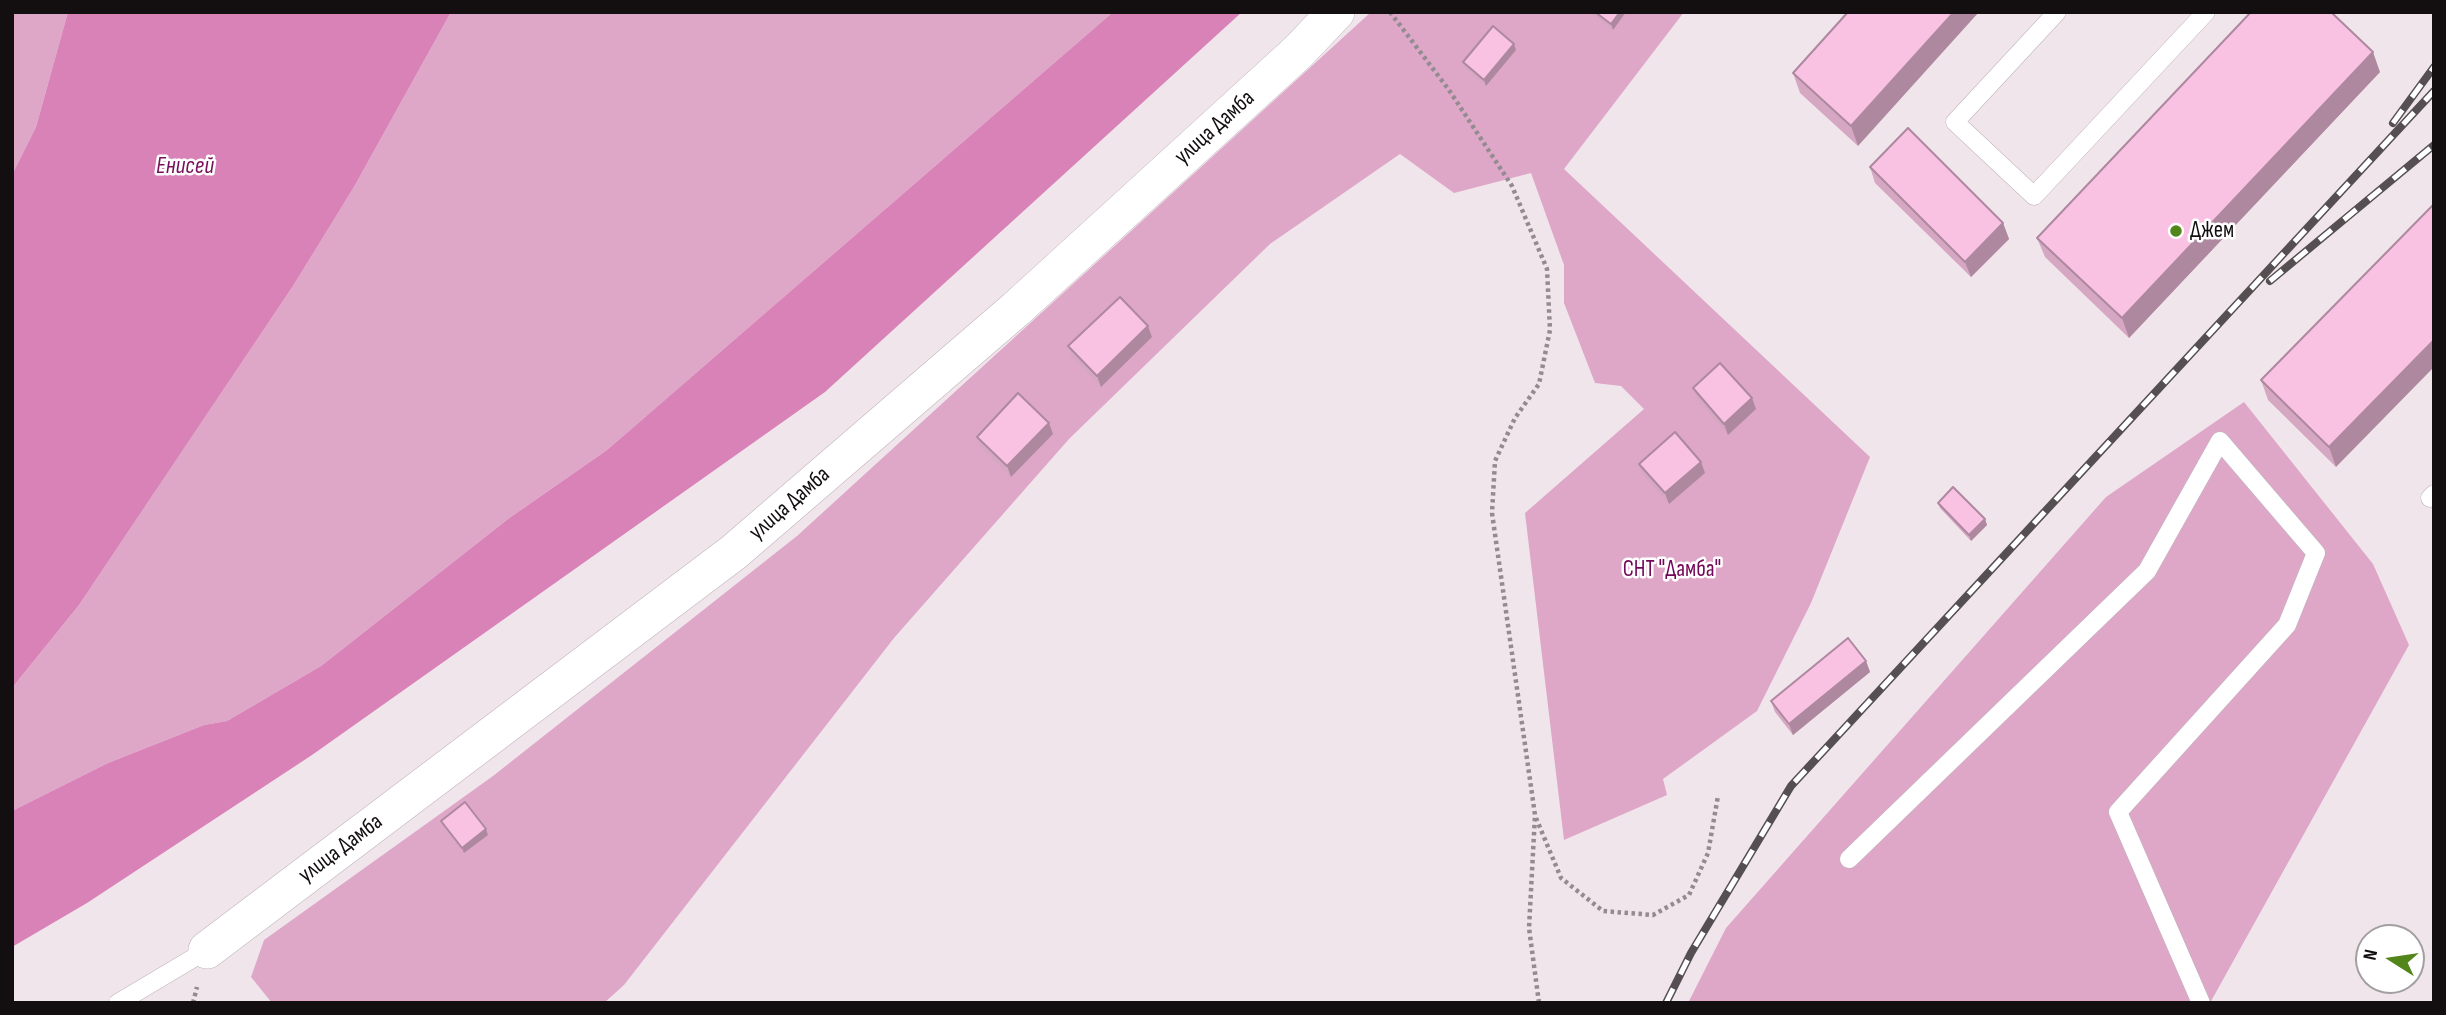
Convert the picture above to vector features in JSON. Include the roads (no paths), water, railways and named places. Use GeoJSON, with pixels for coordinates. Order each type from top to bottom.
{"type":"FeatureCollection","features":[{"type":"Feature","properties":{"kind":"street","name":"улица Дамба"},"geometry":{"type":"LineString","coordinates":[[207,950],[734,552],[1016,309],[1298,52],[1336,12]]}},
{"type":"Feature","properties":{"kind":"lane"},"geometry":{"type":"LineString","coordinates":[[2057,12],[1955,122],[2034,197],[2206,12]]}},
{"type":"Feature","properties":{"kind":"lane"},"geometry":{"type":"LineString","coordinates":[[1849,859],[2147,571],[2220,441],[2316,552],[2287,625],[2118,812],[2201,1003]]}},
{"type":"Feature","properties":{"kind":"lane"},"geometry":{"type":"LineString","coordinates":[[118,1003],[207,950]]}},
{"type":"Feature","properties":{"kind":"water","name":"Енисей"},"geometry":{"type":"Polygon","coordinates":[[[68,12],[451,12],[354,187],[293,286],[79,605],[12,688],[12,175],[36,127],[68,12]]]}},
{"type":"Feature","properties":{"kind":"water"},"geometry":{"type":"Polygon","coordinates":[[[1113,12],[1242,12],[825,392],[312,755],[87,903],[12,947],[12,811],[108,763],[204,725],[227,721],[321,666],[508,519],[607,450],[1113,12]]]}},
{"type":"Feature","properties":{"kind":"railway"},"geometry":{"type":"LineString","coordinates":[[2393,123],[2434,67]]}},
{"type":"Feature","properties":{"kind":"railway"},"geometry":{"type":"LineString","coordinates":[[1666,1003],[1691,953],[1791,786],[2434,91]]}},
{"type":"Feature","properties":{"kind":"railway"},"geometry":{"type":"LineString","coordinates":[[2270,281],[2434,145]]}},
{"type":"Feature","properties":{"kind":"place","name":"Джем"},"geometry":{"type":"Point","coordinates":[2176,231]}},
{"type":"Feature","properties":{"kind":"park label","name":"СНТ \"Дамба\""},"geometry":{"type":"Point","coordinates":[1672,570]}}]}
